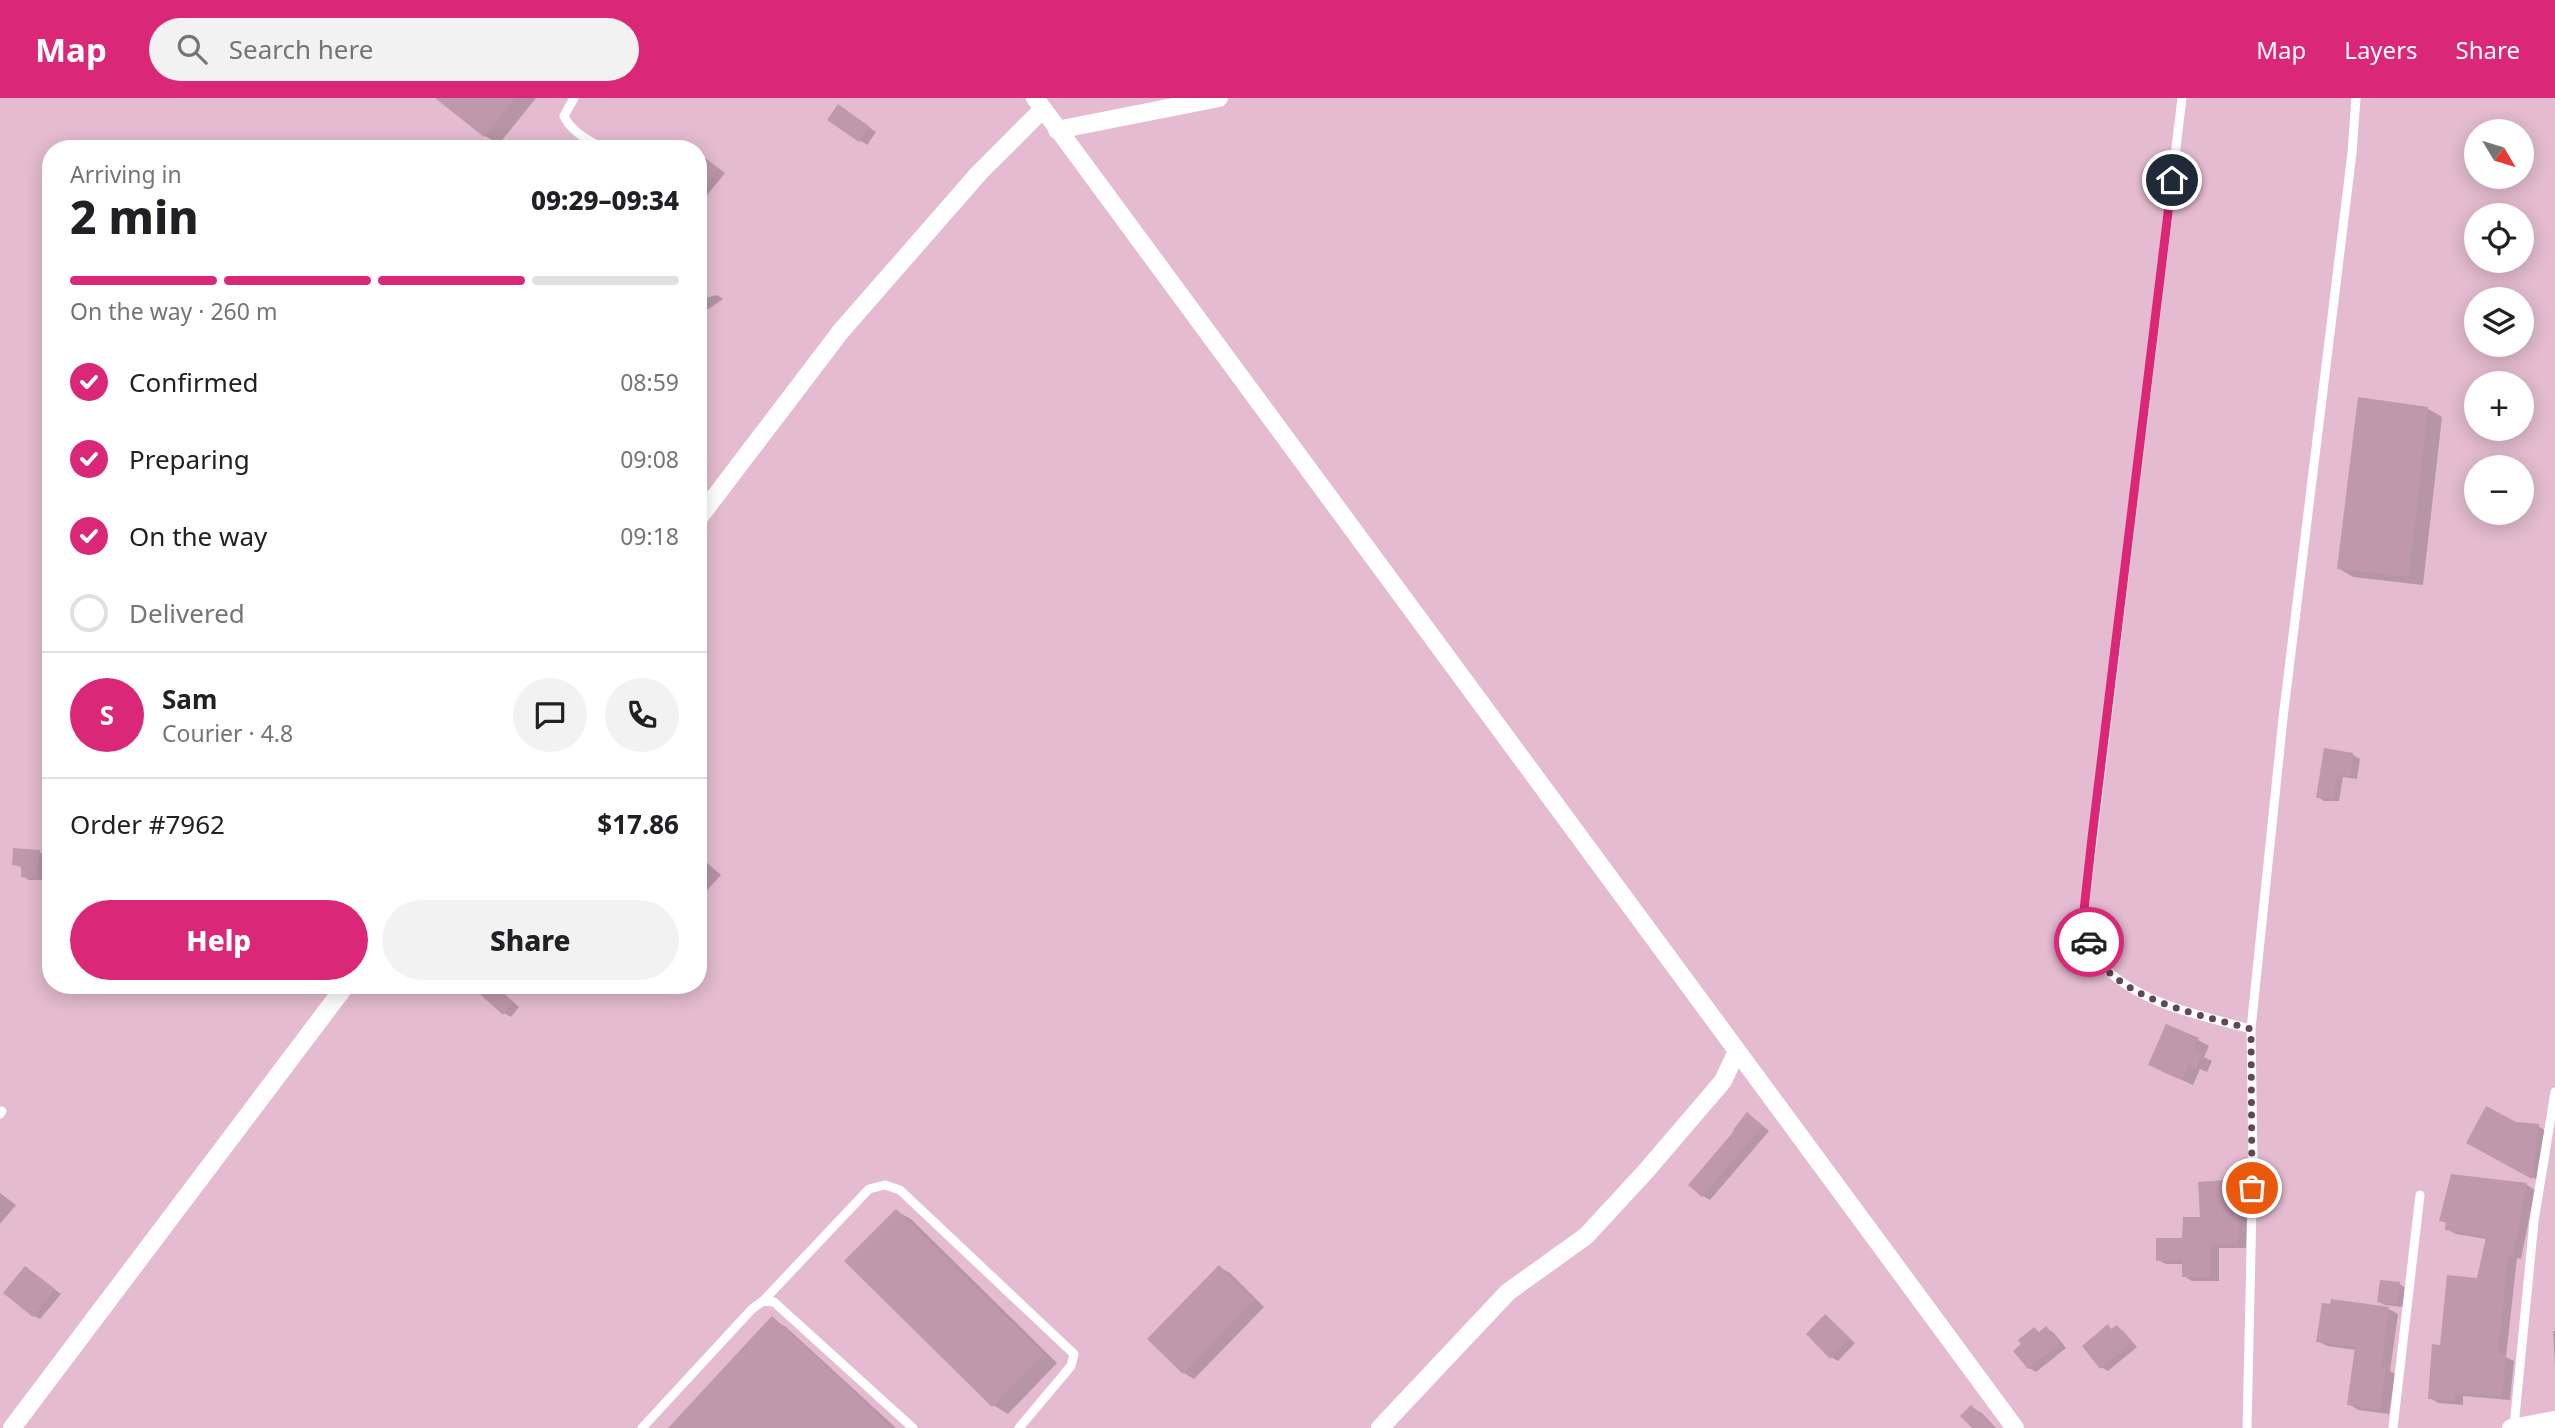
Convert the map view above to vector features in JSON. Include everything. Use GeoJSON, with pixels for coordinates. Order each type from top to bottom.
{"type":"FeatureCollection","features":[{"type":"Feature","properties":{"kind":"street"},"geometry":{"type":"LineString","coordinates":[[1057,130],[1219,98]]}},
{"type":"Feature","properties":{"kind":"street"},"geometry":{"type":"LineString","coordinates":[[707,493],[841,331],[1038,104],[2015,1428]]}},
{"type":"Feature","properties":{"kind":"street"},"geometry":{"type":"LineString","coordinates":[[12,1428],[339,994]]}},
{"type":"Feature","properties":{"kind":"street"},"geometry":{"type":"LineString","coordinates":[[1380,1428],[1508,1292],[1586,1236],[1723,1082],[1737,1051]]}},
{"type":"Feature","properties":{"kind":"street"},"geometry":{"type":"LineString","coordinates":[[2513,1428],[2555,1420]]}},
{"type":"Feature","properties":{"kind":"lane"},"geometry":{"type":"LineString","coordinates":[[574,98],[564,116],[566,122],[589,140]]}},
{"type":"Feature","properties":{"kind":"lane"},"geometry":{"type":"LineString","coordinates":[[2182,98],[2082,928],[2098,961],[2137,992],[2190,1012],[2251,1029]]}},
{"type":"Feature","properties":{"kind":"lane"},"geometry":{"type":"LineString","coordinates":[[2247,1428],[2253,1162],[2251,1029],[2283,718],[2350,167],[2356,98]]}},
{"type":"Feature","properties":{"kind":"lane"},"geometry":{"type":"LineString","coordinates":[[2513,1428],[2534,1221],[2555,1092]]}},
{"type":"Feature","properties":{"kind":"lane"},"geometry":{"type":"LineString","coordinates":[[642,1428],[752,1309],[763,1301],[869,1189],[885,1185],[900,1189],[1074,1354],[1071,1366],[1019,1428]]}},
{"type":"Feature","properties":{"kind":"lane"},"geometry":{"type":"LineString","coordinates":[[2393,1428],[2420,1195]]}},
{"type":"Feature","properties":{"kind":"lane"},"geometry":{"type":"LineString","coordinates":[[763,1301],[774,1302],[913,1428]]}},
{"type":"Feature","properties":{"kind":"building"},"geometry":{"type":"Polygon","coordinates":[[[435,98],[515,98],[484,137],[435,98]]]}},
{"type":"Feature","properties":{"kind":"building"},"geometry":{"type":"Polygon","coordinates":[[[838,104],[870,127],[859,142],[827,120],[838,104]]]}},
{"type":"Feature","properties":{"kind":"building"},"geometry":{"type":"Polygon","coordinates":[[[707,159],[719,169],[707,183],[707,159]]]}},
{"type":"Feature","properties":{"kind":"building"},"geometry":{"type":"Polygon","coordinates":[[[2358,397],[2428,407],[2409,577],[2337,569],[2358,397]]]}},
{"type":"Feature","properties":{"kind":"building"},"geometry":{"type":"Polygon","coordinates":[[[2324,748],[2353,753],[2351,776],[2337,775],[2333,798],[2316,798],[2324,748]]]}},
{"type":"Feature","properties":{"kind":"building"},"geometry":{"type":"Polygon","coordinates":[[[13,848],[40,850],[36,878],[21,877],[21,866],[12,865],[13,848]]]}},
{"type":"Feature","properties":{"kind":"building"},"geometry":{"type":"Polygon","coordinates":[[[480,994],[504,994],[513,1002],[503,1015],[480,994]]]}},
{"type":"Feature","properties":{"kind":"building"},"geometry":{"type":"Polygon","coordinates":[[[2166,1024],[2199,1038],[2194,1050],[2202,1054],[2196,1068],[2189,1065],[2182,1080],[2148,1065],[2166,1024]]]}},
{"type":"Feature","properties":{"kind":"building"},"geometry":{"type":"Polygon","coordinates":[[[2486,1106],[2516,1122],[2539,1124],[2532,1179],[2466,1143],[2486,1106]]]}},
{"type":"Feature","properties":{"kind":"building"},"geometry":{"type":"Polygon","coordinates":[[[1747,1112],[1763,1126],[1702,1197],[1688,1185],[1747,1112]]]}},
{"type":"Feature","properties":{"kind":"building"},"geometry":{"type":"Polygon","coordinates":[[[2451,1174],[2527,1183],[2513,1256],[2508,1255],[2498,1354],[2506,1355],[2502,1396],[2455,1393],[2454,1401],[2428,1399],[2432,1344],[2440,1345],[2447,1275],[2477,1278],[2486,1237],[2445,1230],[2446,1222],[2439,1221],[2451,1174]]]}},
{"type":"Feature","properties":{"kind":"building"},"geometry":{"type":"Polygon","coordinates":[[[2241,1179],[2242,1205],[2239,1205],[2238,1245],[2211,1244],[2211,1277],[2182,1277],[2182,1260],[2156,1261],[2156,1238],[2182,1238],[2183,1217],[2200,1217],[2198,1182],[2241,1179]]]}},
{"type":"Feature","properties":{"kind":"building"},"geometry":{"type":"Polygon","coordinates":[[[896,1209],[1044,1354],[992,1407],[844,1261],[896,1209]]]}},
{"type":"Feature","properties":{"kind":"building"},"geometry":{"type":"Polygon","coordinates":[[[1219,1265],[1254,1300],[1183,1374],[1147,1339],[1219,1265]]]}},
{"type":"Feature","properties":{"kind":"building"},"geometry":{"type":"Polygon","coordinates":[[[25,1266],[55,1289],[33,1317],[3,1293],[25,1266]]]}},
{"type":"Feature","properties":{"kind":"building"},"geometry":{"type":"Polygon","coordinates":[[[2380,1280],[2400,1282],[2397,1305],[2377,1302],[2380,1280]]]}},
{"type":"Feature","properties":{"kind":"building"},"geometry":{"type":"Polygon","coordinates":[[[2331,1299],[2389,1307],[2381,1367],[2386,1367],[2380,1410],[2347,1405],[2355,1347],[2316,1342],[2322,1303],[2330,1304],[2331,1299]]]}},
{"type":"Feature","properties":{"kind":"building"},"geometry":{"type":"Polygon","coordinates":[[[1825,1314],[1850,1338],[1830,1359],[1806,1334],[1825,1314]]]}},
{"type":"Feature","properties":{"kind":"building"},"geometry":{"type":"Polygon","coordinates":[[[772,1316],[892,1428],[668,1428],[772,1316]]]}},
{"type":"Feature","properties":{"kind":"building"},"geometry":{"type":"Polygon","coordinates":[[[2108,1324],[2111,1329],[2117,1325],[2131,1343],[2100,1369],[2082,1346],[2108,1324]]]}},
{"type":"Feature","properties":{"kind":"building"},"geometry":{"type":"Polygon","coordinates":[[[2046,1326],[2060,1343],[2028,1369],[2013,1351],[2021,1344],[2018,1340],[2034,1327],[2039,1332],[2046,1326]]]}},
{"type":"Feature","properties":{"kind":"building"},"geometry":{"type":"Polygon","coordinates":[[[1971,1405],[1994,1428],[1972,1428],[1960,1416],[1971,1405]]]}},
{"type":"Feature","properties":{"kind":"way so far"},"geometry":{"type":"LineString","coordinates":[[2089,942],[2098,961],[2137,992],[2190,1012],[2251,1029],[2252,1188]]}},
{"type":"Feature","properties":{"kind":"route"},"geometry":{"type":"LineString","coordinates":[[2089,942],[2082,928],[2172,180]]}}]}
